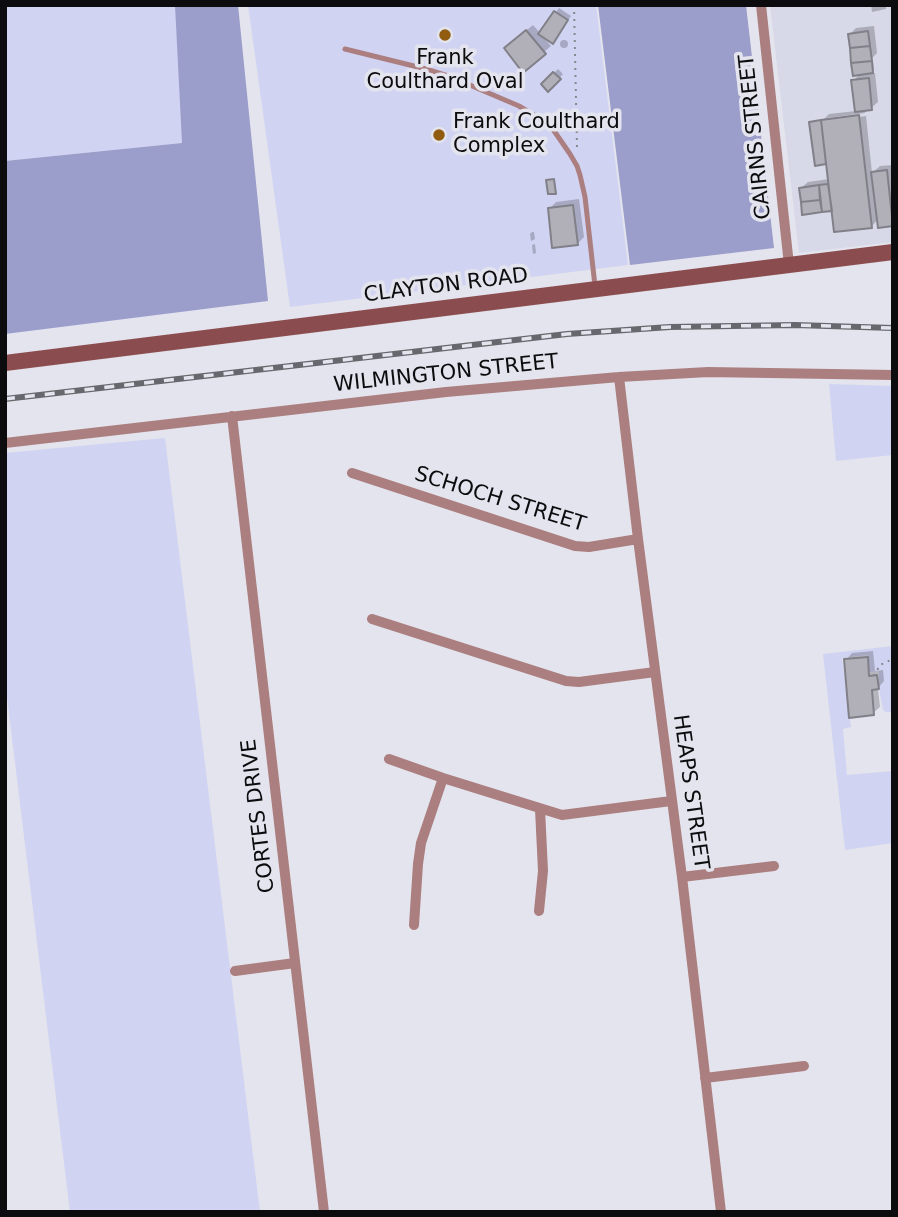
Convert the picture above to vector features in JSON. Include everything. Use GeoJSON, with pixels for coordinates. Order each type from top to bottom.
{"type":"FeatureCollection","features":[{"type":"Feature","properties":{"kind":"street","name":"CAIRNS STREET"},"geometry":{"type":"LineString","coordinates":[[761,5],[789,265]]}},
{"type":"Feature","properties":{"kind":"street","name":"CLAYTON ROAD"},"geometry":{"type":"LineString","coordinates":[[5,363],[893,252]]}},
{"type":"Feature","properties":{"kind":"street","name":"WILMINGTON STREET"},"geometry":{"type":"LineString","coordinates":[[5,443],[446,392],[618,377],[708,372],[893,375]]}},
{"type":"Feature","properties":{"kind":"street","name":"HEAPS STREET"},"geometry":{"type":"LineString","coordinates":[[618,377],[682,877],[721,1212]]}},
{"type":"Feature","properties":{"kind":"street","name":"CORTES DRIVE"},"geometry":{"type":"LineString","coordinates":[[232,416],[324,1212]]}},
{"type":"Feature","properties":{"kind":"street","name":"SCHOCH STREET"},"geometry":{"type":"LineString","coordinates":[[352,473],[575,546],[589,547],[638,539]]}},
{"type":"Feature","properties":{"kind":"street"},"geometry":{"type":"LineString","coordinates":[[372,619],[566,681],[579,682],[655,672]]}},
{"type":"Feature","properties":{"kind":"street"},"geometry":{"type":"LineString","coordinates":[[389,759],[562,815],[671,801]]}},
{"type":"Feature","properties":{"kind":"street"},"geometry":{"type":"LineString","coordinates":[[414,925],[421,843],[443,778]]}},
{"type":"Feature","properties":{"kind":"street"},"geometry":{"type":"LineString","coordinates":[[539,911],[543,871],[540,809]]}},
{"type":"Feature","properties":{"kind":"street"},"geometry":{"type":"LineString","coordinates":[[682,877],[775,866]]}},
{"type":"Feature","properties":{"kind":"street"},"geometry":{"type":"LineString","coordinates":[[234,971],[295,963]]}},
{"type":"Feature","properties":{"kind":"street"},"geometry":{"type":"LineString","coordinates":[[705,1078],[804,1066]]}},
{"type":"Feature","properties":{"kind":"lane"},"geometry":{"type":"LineString","coordinates":[[345,48],[438,73],[519,106],[550,125],[577,166],[585,197],[596,289]]}},
{"type":"Feature","properties":{"kind":"path"},"geometry":{"type":"LineString","coordinates":[[574,5],[577,166]]}},
{"type":"Feature","properties":{"kind":"path"},"geometry":{"type":"LineString","coordinates":[[874,676],[880,665],[893,659]]}},
{"type":"Feature","properties":{"kind":"shaded area"},"geometry":{"type":"Polygon","coordinates":[[[5,5],[238,5],[182,143],[5,161],[5,5]]]}},
{"type":"Feature","properties":{"kind":"shaded area"},"geometry":{"type":"Polygon","coordinates":[[[175,5],[238,5],[268,301],[5,334],[5,161],[182,143],[175,5]]]}},
{"type":"Feature","properties":{"kind":"shaded area","name":"Frank Coulthard Complex"},"geometry":{"type":"Polygon","coordinates":[[[248,5],[596,5],[628,265],[290,307],[248,5]]]}},
{"type":"Feature","properties":{"kind":"shaded area"},"geometry":{"type":"Polygon","coordinates":[[[598,5],[746,5],[774,248],[630,265],[598,5]]]}},
{"type":"Feature","properties":{"kind":"shaded area"},"geometry":{"type":"Polygon","coordinates":[[[770,5],[893,5],[893,242],[799,253],[770,5]]]}},
{"type":"Feature","properties":{"kind":"shaded area"},"geometry":{"type":"Polygon","coordinates":[[[829,384],[893,386],[893,455],[836,461],[829,384]]]}},
{"type":"Feature","properties":{"kind":"shaded area"},"geometry":{"type":"Polygon","coordinates":[[[165,438],[260,1212],[70,1212],[5,681],[5,453],[165,438]]]}},
{"type":"Feature","properties":{"kind":"shaded area"},"geometry":{"type":"Polygon","coordinates":[[[893,646],[893,712],[883,710],[879,671],[869,672],[867,655],[842,658],[851,727],[843,729],[847,775],[893,771],[893,843],[845,850],[823,654],[893,646]]]}},
{"type":"Feature","properties":{"kind":"building"},"geometry":{"type":"Polygon","coordinates":[[[554,11],[568,20],[553,44],[538,34],[554,11]]]}},
{"type":"Feature","properties":{"kind":"building"},"geometry":{"type":"Polygon","coordinates":[[[526,30],[546,54],[523,73],[504,48],[526,30]]]}},
{"type":"Feature","properties":{"kind":"building"},"geometry":{"type":"Polygon","coordinates":[[[868,31],[870,46],[850,48],[848,34],[868,31]]]}},
{"type":"Feature","properties":{"kind":"building"},"geometry":{"type":"Polygon","coordinates":[[[870,46],[872,61],[851,63],[850,48],[870,46]]]}},
{"type":"Feature","properties":{"kind":"building"},"geometry":{"type":"Polygon","coordinates":[[[872,61],[873,73],[853,76],[851,63],[872,61]]]}},
{"type":"Feature","properties":{"kind":"building"},"geometry":{"type":"Polygon","coordinates":[[[553,72],[561,79],[548,92],[541,84],[553,72]]]}},
{"type":"Feature","properties":{"kind":"building"},"geometry":{"type":"Polygon","coordinates":[[[869,78],[872,110],[855,112],[851,80],[869,78]]]}},
{"type":"Feature","properties":{"kind":"building"},"geometry":{"type":"Polygon","coordinates":[[[859,115],[872,228],[834,232],[821,120],[859,115]]]}},
{"type":"Feature","properties":{"kind":"building"},"geometry":{"type":"Polygon","coordinates":[[[821,120],[826,164],[815,166],[809,122],[821,120]]]}},
{"type":"Feature","properties":{"kind":"building"},"geometry":{"type":"Polygon","coordinates":[[[887,170],[893,226],[878,228],[871,172],[887,170]]]}},
{"type":"Feature","properties":{"kind":"building"},"geometry":{"type":"Polygon","coordinates":[[[554,179],[556,194],[548,194],[546,180],[554,179]]]}},
{"type":"Feature","properties":{"kind":"building"},"geometry":{"type":"Polygon","coordinates":[[[828,184],[832,211],[822,212],[819,185],[828,184]]]}},
{"type":"Feature","properties":{"kind":"building"},"geometry":{"type":"Polygon","coordinates":[[[819,185],[820,200],[801,202],[799,188],[819,185]]]}},
{"type":"Feature","properties":{"kind":"building"},"geometry":{"type":"Polygon","coordinates":[[[820,200],[822,212],[802,215],[801,202],[820,200]]]}},
{"type":"Feature","properties":{"kind":"building"},"geometry":{"type":"Polygon","coordinates":[[[573,205],[578,245],[552,248],[548,208],[573,205]]]}},
{"type":"Feature","properties":{"kind":"building"},"geometry":{"type":"Polygon","coordinates":[[[868,657],[869,676],[877,675],[879,689],[872,690],[874,715],[849,718],[844,659],[868,657]]]}},
{"type":"Feature","properties":{"kind":"railway"},"geometry":{"type":"LineString","coordinates":[[5,399],[567,334],[670,327],[795,325],[893,328]]}},
{"type":"Feature","properties":{"kind":"place","name":"Frank Coulthard Oval"},"geometry":{"type":"Point","coordinates":[445,35]}},
{"type":"Feature","properties":{"kind":"place","name":"Frank Coulthard Complex"},"geometry":{"type":"Point","coordinates":[439,135]}}]}
